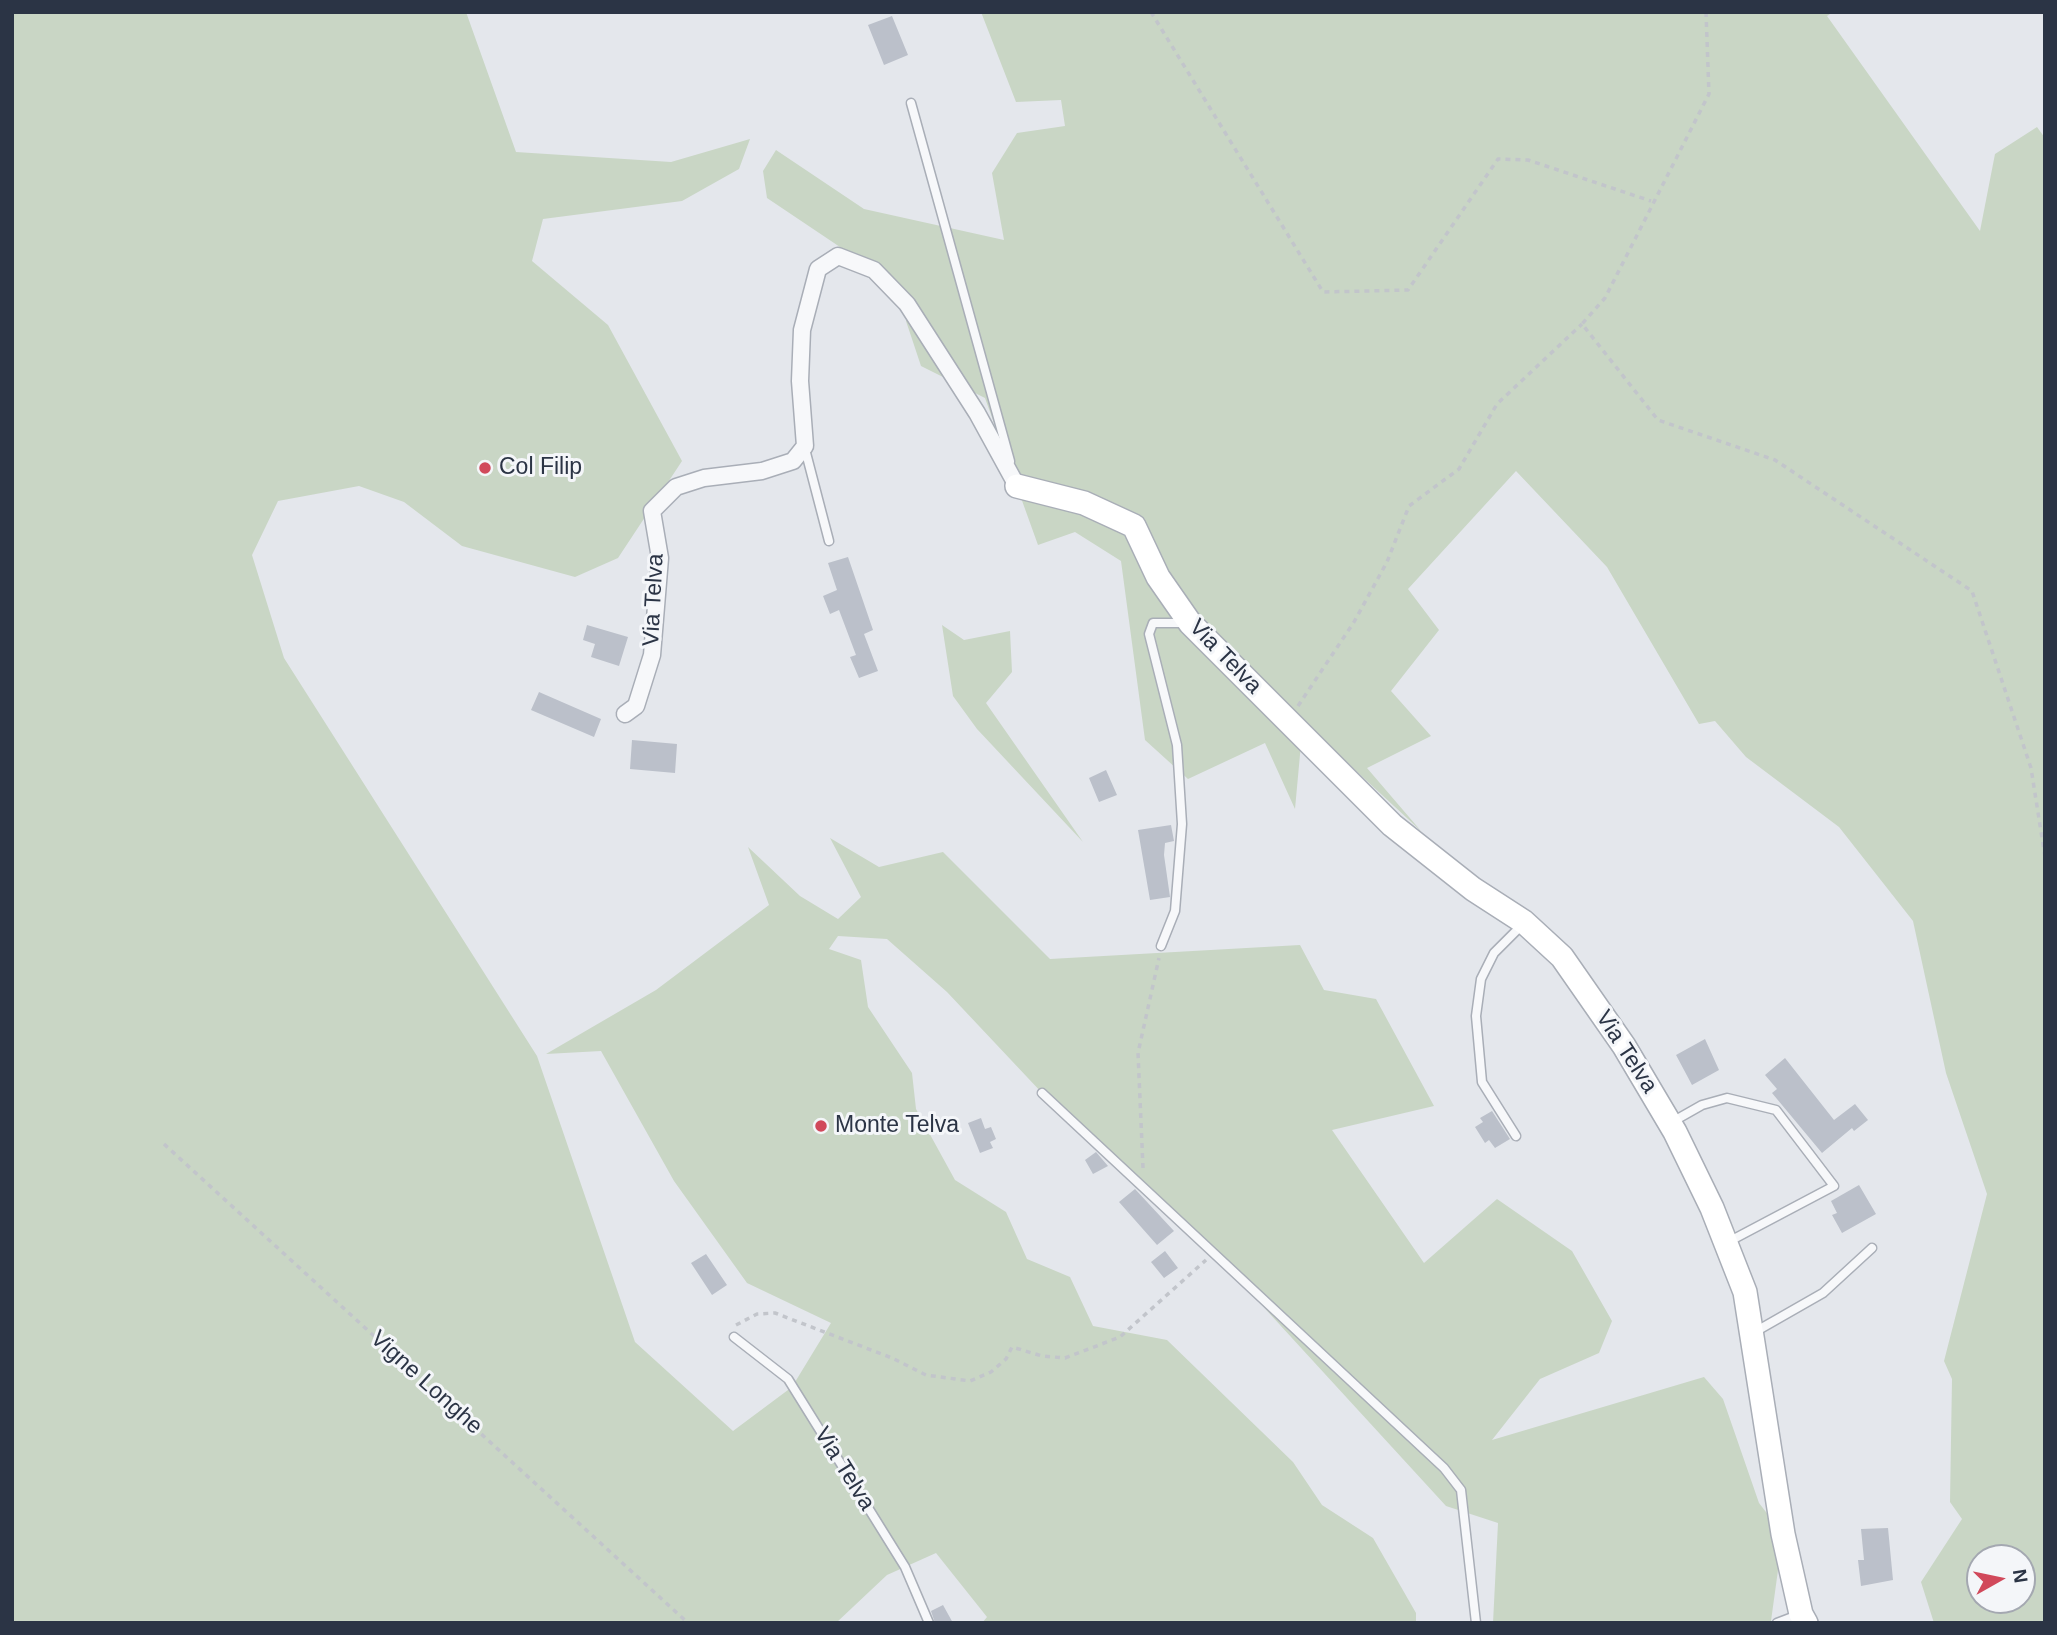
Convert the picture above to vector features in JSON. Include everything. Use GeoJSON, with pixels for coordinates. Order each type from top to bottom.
{"type":"FeatureCollection","features":[{"type":"Feature","properties":{"kind":"street"},"geometry":{"type":"LineString","coordinates":[[805,446],[800,381],[802,330],[818,269],[838,256],[874,270],[906,304],[977,413],[1017,486]]}},
{"type":"Feature","properties":{"kind":"street","name":"Via Telva"},"geometry":{"type":"LineString","coordinates":[[625,714],[636,706],[652,655],[660,558],[652,511],[676,487],[704,478],[762,471],[793,461],[805,446]]}},
{"type":"Feature","properties":{"kind":"street","name":"Via Telva"},"geometry":{"type":"LineString","coordinates":[[1017,486],[1084,503],[1134,526],[1158,577],[1190,623],[1392,825],[1472,889],[1524,922],[1562,957],[1625,1046],[1670,1123],[1726,1243],[1745,1292],[1783,1534],[1803,1618]]}},
{"type":"Feature","properties":{"kind":"lane"},"geometry":{"type":"LineString","coordinates":[[911,103],[1017,486]]}},
{"type":"Feature","properties":{"kind":"lane"},"geometry":{"type":"LineString","coordinates":[[805,446],[829,541]]}},
{"type":"Feature","properties":{"kind":"lane"},"geometry":{"type":"LineString","coordinates":[[1161,947],[1174,911],[1182,824],[1177,745],[1149,634],[1153,623],[1190,623]]}},
{"type":"Feature","properties":{"kind":"lane"},"geometry":{"type":"LineString","coordinates":[[1516,1136],[1482,1082],[1476,1016],[1481,979],[1494,953],[1524,922]]}},
{"type":"Feature","properties":{"kind":"lane"},"geometry":{"type":"LineString","coordinates":[[1042,1093],[1444,1468],[1461,1490],[1476,1623]]}},
{"type":"Feature","properties":{"kind":"lane"},"geometry":{"type":"LineString","coordinates":[[1670,1123],[1702,1105],[1727,1098],[1776,1110],[1834,1186],[1726,1243]]}},
{"type":"Feature","properties":{"kind":"lane"},"geometry":{"type":"LineString","coordinates":[[1751,1334],[1823,1293],[1872,1248]]}},
{"type":"Feature","properties":{"kind":"lane","name":"Via Telva"},"geometry":{"type":"LineString","coordinates":[[734,1337],[788,1379],[905,1567],[929,1623]]}},
{"type":"Feature","properties":{"kind":"lane"},"geometry":{"type":"LineString","coordinates":[[1777,1623],[1803,1618]]}},
{"type":"Feature","properties":{"kind":"path"},"geometry":{"type":"LineString","coordinates":[[1151,12],[1323,292],[1408,290],[1498,159],[1528,160],[1651,201]]}},
{"type":"Feature","properties":{"kind":"path"},"geometry":{"type":"LineString","coordinates":[[1288,722],[1354,622],[1387,562],[1409,506],[1459,469],[1497,404],[1582,324],[1605,298],[1651,201],[1709,94],[1706,12]]}},
{"type":"Feature","properties":{"kind":"path"},"geometry":{"type":"LineString","coordinates":[[1582,324],[1658,421],[1776,460],[1972,592],[2031,768],[2045,857]]}},
{"type":"Feature","properties":{"kind":"path"},"geometry":{"type":"LineString","coordinates":[[1136,1178],[1143,1170],[1138,1053],[1161,947]]}},
{"type":"Feature","properties":{"kind":"path","name":"Vigne Longhe"},"geometry":{"type":"LineString","coordinates":[[164,1144],[688,1623]]}},
{"type":"Feature","properties":{"kind":"path"},"geometry":{"type":"LineString","coordinates":[[734,1337],[733,1327],[757,1314],[775,1313],[892,1358],[926,1375],[970,1381],[991,1372],[1006,1359],[1013,1347],[1042,1356],[1065,1358],[1120,1337],[1214,1253]]}},
{"type":"Feature","properties":{"kind":"green space"},"geometry":{"type":"Polygon","coordinates":[[[12,12],[466,12],[516,152],[671,162],[750,139],[739,169],[682,201],[543,219],[532,261],[608,325],[682,461],[618,558],[575,577],[462,546],[404,502],[359,486],[278,501],[252,555],[284,658],[537,1056],[635,1342],[733,1431],[792,1387],[831,1323],[747,1283],[674,1181],[601,1051],[546,1054],[656,990],[769,905],[748,847],[800,896],[838,919],[861,897],[830,838],[879,867],[943,852],[1050,959],[1300,945],[1324,990],[1376,999],[1434,1106],[1332,1130],[1424,1263],[1497,1199],[1572,1251],[1612,1321],[1599,1353],[1540,1379],[1492,1440],[1704,1377],[1723,1399],[1759,1503],[1783,1534],[1771,1621],[1493,1623],[1498,1523],[1446,1506],[1214,1253],[1075,1128],[947,992],[887,939],[838,936],[829,949],[861,960],[868,1007],[912,1073],[916,1109],[955,1180],[1006,1212],[1027,1259],[1070,1277],[1093,1326],[1167,1340],[1293,1462],[1322,1505],[1373,1538],[1416,1613],[1416,1623],[982,1623],[987,1617],[936,1553],[887,1575],[836,1623],[12,1623],[12,12]]]}},
{"type":"Feature","properties":{"kind":"green space"},"geometry":{"type":"Polygon","coordinates":[[[981,12],[1833,12],[1827,16],[1980,231],[1995,154],[2037,127],[2045,138],[2045,1623],[1934,1623],[1921,1582],[1962,1519],[1950,1502],[1952,1379],[1944,1361],[1987,1194],[1946,1073],[1913,921],[1839,827],[1746,757],[1715,721],[1699,724],[1607,567],[1516,471],[1408,589],[1439,630],[1391,691],[1431,736],[1367,768],[1421,831],[1303,722],[1295,809],[1265,743],[1188,779],[1145,740],[1121,561],[1075,532],[1038,545],[985,398],[921,366],[906,321],[907,292],[767,198],[763,171],[776,150],[864,209],[1004,240],[992,173],[1017,133],[1065,126],[1061,100],[1016,102],[981,12]]]}},
{"type":"Feature","properties":{"kind":"green space"},"geometry":{"type":"Polygon","coordinates":[[[942,625],[964,640],[1010,631],[1012,672],[986,703],[1083,842],[977,729],[953,696],[942,625]]]}},
{"type":"Feature","properties":{"kind":"building"},"geometry":{"type":"Polygon","coordinates":[[[892,16],[908,55],[884,65],[868,25],[892,16]]]}},
{"type":"Feature","properties":{"kind":"building"},"geometry":{"type":"Polygon","coordinates":[[[848,557],[873,630],[864,634],[878,671],[859,678],[850,657],[856,655],[839,610],[830,614],[823,596],[837,590],[828,563],[848,557]]]}},
{"type":"Feature","properties":{"kind":"building"},"geometry":{"type":"Polygon","coordinates":[[[587,625],[628,637],[619,666],[591,657],[595,644],[583,640],[587,625]]]}},
{"type":"Feature","properties":{"kind":"building"},"geometry":{"type":"Polygon","coordinates":[[[539,692],[601,719],[594,737],[531,710],[539,692]]]}},
{"type":"Feature","properties":{"kind":"building"},"geometry":{"type":"Polygon","coordinates":[[[632,740],[677,744],[675,773],[630,769],[632,740]]]}},
{"type":"Feature","properties":{"kind":"building"},"geometry":{"type":"Polygon","coordinates":[[[1106,770],[1117,795],[1099,802],[1089,778],[1106,770]]]}},
{"type":"Feature","properties":{"kind":"building"},"geometry":{"type":"Polygon","coordinates":[[[1171,825],[1174,841],[1165,843],[1164,855],[1170,897],[1150,900],[1138,830],[1171,825]]]}},
{"type":"Feature","properties":{"kind":"building"},"geometry":{"type":"Polygon","coordinates":[[[1705,1039],[1719,1070],[1692,1085],[1676,1055],[1705,1039]]]}},
{"type":"Feature","properties":{"kind":"building"},"geometry":{"type":"Polygon","coordinates":[[[1785,1058],[1834,1120],[1855,1104],[1868,1120],[1854,1131],[1852,1128],[1822,1153],[1772,1093],[1777,1089],[1765,1075],[1785,1058]]]}},
{"type":"Feature","properties":{"kind":"building"},"geometry":{"type":"Polygon","coordinates":[[[1492,1111],[1510,1139],[1495,1148],[1489,1140],[1485,1143],[1475,1127],[1483,1122],[1480,1118],[1492,1111]]]}},
{"type":"Feature","properties":{"kind":"building"},"geometry":{"type":"Polygon","coordinates":[[[981,1118],[985,1129],[991,1127],[996,1139],[990,1142],[993,1148],[980,1153],[968,1123],[981,1118]]]}},
{"type":"Feature","properties":{"kind":"building"},"geometry":{"type":"Polygon","coordinates":[[[1096,1152],[1108,1166],[1093,1174],[1085,1160],[1096,1152]]]}},
{"type":"Feature","properties":{"kind":"building"},"geometry":{"type":"Polygon","coordinates":[[[1859,1185],[1876,1214],[1842,1233],[1832,1215],[1837,1213],[1831,1201],[1859,1185]]]}},
{"type":"Feature","properties":{"kind":"building"},"geometry":{"type":"Polygon","coordinates":[[[1135,1189],[1174,1231],[1157,1245],[1119,1202],[1135,1189]]]}},
{"type":"Feature","properties":{"kind":"building"},"geometry":{"type":"Polygon","coordinates":[[[1165,1251],[1178,1268],[1164,1278],[1151,1262],[1165,1251]]]}},
{"type":"Feature","properties":{"kind":"building"},"geometry":{"type":"Polygon","coordinates":[[[706,1254],[727,1285],[712,1295],[691,1263],[706,1254]]]}},
{"type":"Feature","properties":{"kind":"building"},"geometry":{"type":"Polygon","coordinates":[[[1888,1528],[1893,1580],[1861,1586],[1858,1560],[1864,1560],[1861,1529],[1888,1528]]]}},
{"type":"Feature","properties":{"kind":"building"},"geometry":{"type":"Polygon","coordinates":[[[943,1605],[953,1623],[935,1623],[931,1611],[943,1605]]]}},
{"type":"Feature","properties":{"kind":"place","name":"Col Filip"},"geometry":{"type":"Point","coordinates":[485,468]}},
{"type":"Feature","properties":{"kind":"place","name":"Monte Telva"},"geometry":{"type":"Point","coordinates":[821,1126]}}]}
